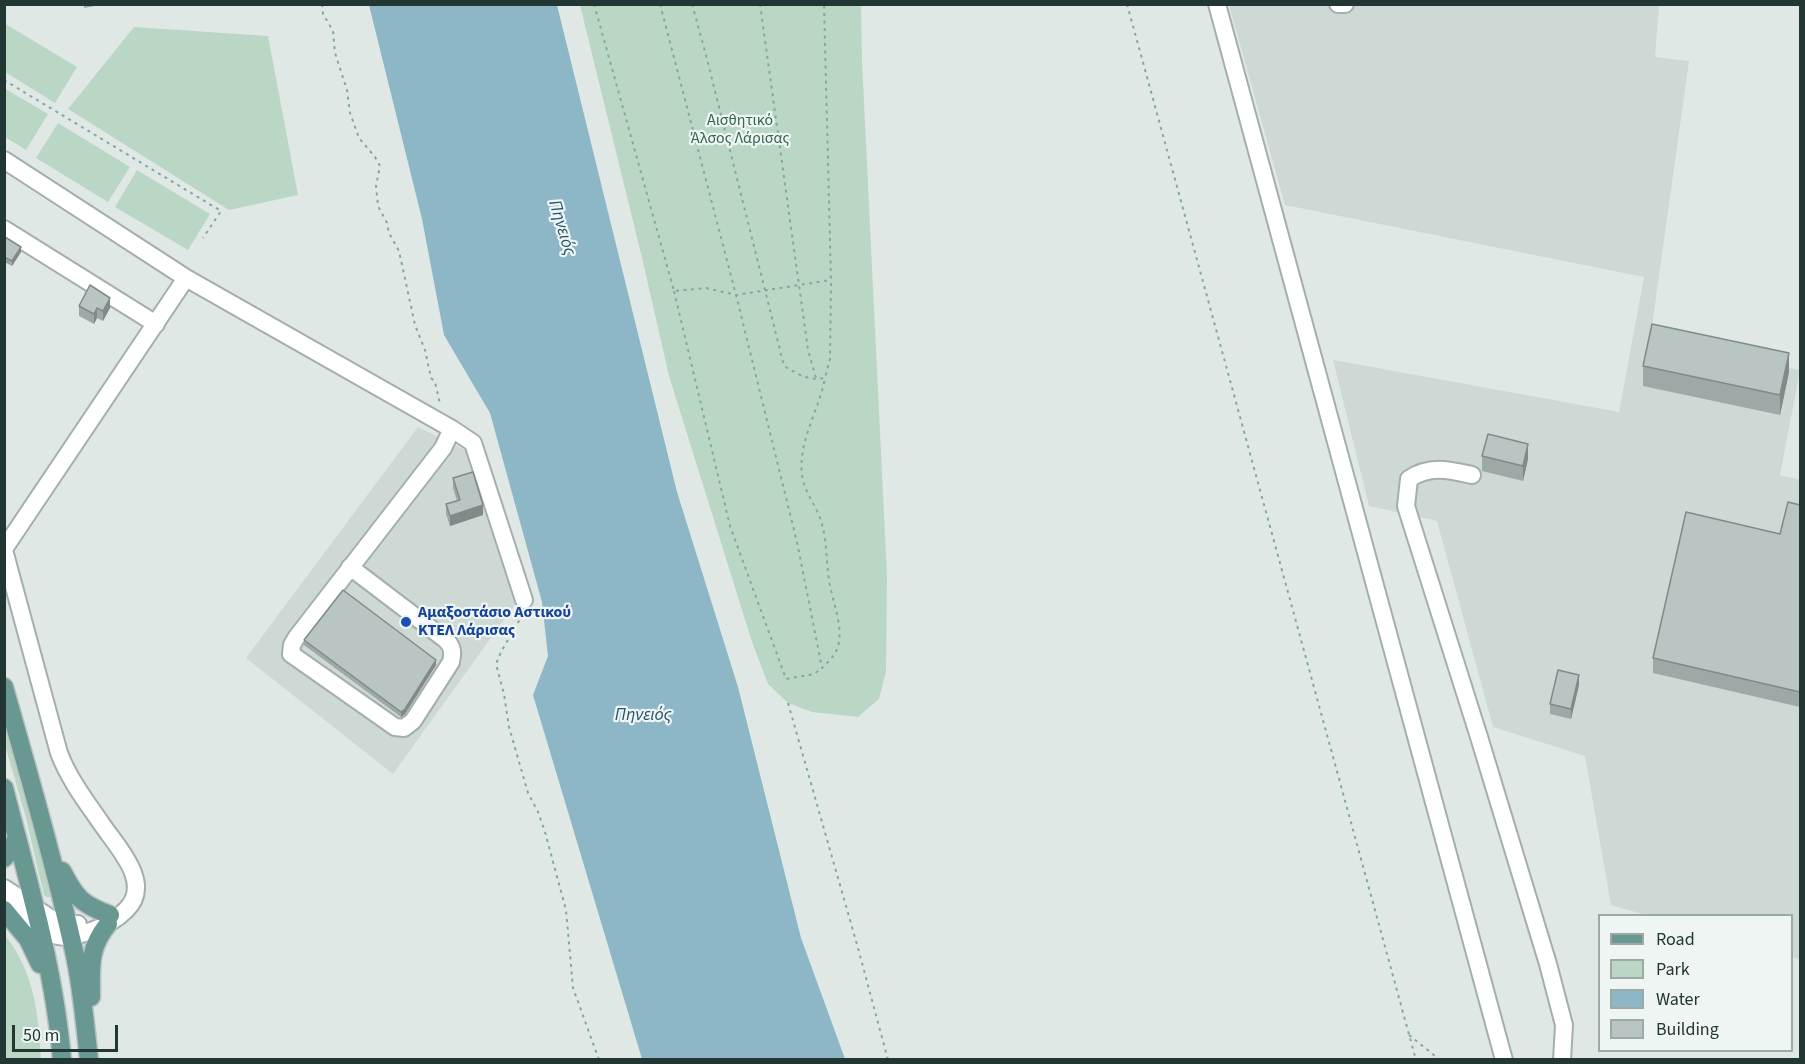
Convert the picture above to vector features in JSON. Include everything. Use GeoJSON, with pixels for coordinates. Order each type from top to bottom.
{"type":"FeatureCollection","features":[{"type":"Feature","properties":{"kind":"main road"},"geometry":{"type":"LineString","coordinates":[[4,687],[46,837],[75,953],[89,1059]]}},
{"type":"Feature","properties":{"kind":"main road"},"geometry":{"type":"LineString","coordinates":[[4,788],[40,929],[59,1028],[62,1059]]}},
{"type":"Feature","properties":{"kind":"main road"},"geometry":{"type":"LineString","coordinates":[[4,858],[17,837]]}},
{"type":"Feature","properties":{"kind":"main road"},"geometry":{"type":"LineString","coordinates":[[46,837],[78,899],[109,920],[99,935],[90,964],[91,1008],[86,1028]]}},
{"type":"Feature","properties":{"kind":"main road"},"geometry":{"type":"LineString","coordinates":[[4,910],[33,948],[54,1000]]}},
{"type":"Feature","properties":{"kind":"street"},"geometry":{"type":"LineString","coordinates":[[1217,4],[1504,1059]]}},
{"type":"Feature","properties":{"kind":"street"},"geometry":{"type":"LineString","coordinates":[[1338,4],[1345,4]]}},
{"type":"Feature","properties":{"kind":"street"},"geometry":{"type":"LineString","coordinates":[[4,160],[186,278],[467,438],[476,447],[524,600]]}},
{"type":"Feature","properties":{"kind":"street"},"geometry":{"type":"LineString","coordinates":[[4,229],[156,324]]}},
{"type":"Feature","properties":{"kind":"street"},"geometry":{"type":"LineString","coordinates":[[4,905],[40,929],[57,936],[109,920],[130,907],[134,900],[136,890],[133,871],[73,783],[59,753],[4,549],[186,278]]}},
{"type":"Feature","properties":{"kind":"street"},"geometry":{"type":"LineString","coordinates":[[351,567],[452,646],[451,662],[413,721],[404,728],[395,727],[291,654],[292,645],[296,638],[443,448],[452,429]]}},
{"type":"Feature","properties":{"kind":"street"},"geometry":{"type":"LineString","coordinates":[[1472,475],[1447,470],[1420,471],[1409,479],[1406,506],[1548,964],[1564,1024],[1562,1059]]}},
{"type":"Feature","properties":{"kind":"street"},"geometry":{"type":"LineString","coordinates":[[4,888],[68,931]]}},
{"type":"Feature","properties":{"kind":"path"},"geometry":{"type":"LineString","coordinates":[[322,4],[323,14],[333,30],[335,52],[347,90],[350,114],[359,138],[380,166],[375,186],[378,206],[399,251],[415,325],[441,406]]}},
{"type":"Feature","properties":{"kind":"path"},"geometry":{"type":"LineString","coordinates":[[594,4],[674,291],[730,526],[786,679],[814,674],[836,655],[840,627],[829,582],[821,519],[808,495],[802,476],[802,449],[823,392],[830,359],[831,280],[824,4]]}},
{"type":"Feature","properties":{"kind":"path"},"geometry":{"type":"LineString","coordinates":[[660,4],[736,295],[797,542],[822,668]]}},
{"type":"Feature","properties":{"kind":"path"},"geometry":{"type":"LineString","coordinates":[[692,4],[784,366],[805,378],[825,378]]}},
{"type":"Feature","properties":{"kind":"path"},"geometry":{"type":"LineString","coordinates":[[760,4],[808,350],[817,379]]}},
{"type":"Feature","properties":{"kind":"path"},"geometry":{"type":"LineString","coordinates":[[1127,4],[1416,1059]]}},
{"type":"Feature","properties":{"kind":"path"},"geometry":{"type":"LineString","coordinates":[[4,80],[220,211],[203,238]]}},
{"type":"Feature","properties":{"kind":"path"},"geometry":{"type":"LineString","coordinates":[[674,291],[706,288],[736,295],[831,280]]}},
{"type":"Feature","properties":{"kind":"path"},"geometry":{"type":"LineString","coordinates":[[524,600],[523,614],[496,664],[509,727],[528,793],[545,832],[566,910],[573,988],[599,1059]]}},
{"type":"Feature","properties":{"kind":"path"},"geometry":{"type":"LineString","coordinates":[[788,703],[888,1059]]}},
{"type":"Feature","properties":{"kind":"path"},"geometry":{"type":"LineString","coordinates":[[1409,1035],[1440,1059]]}},
{"type":"Feature","properties":{"kind":"shaded area"},"geometry":{"type":"Polygon","coordinates":[[[1229,5],[1659,5],[1655,57],[1689,61],[1650,340],[1800,370],[1780,475],[1800,480],[1800,960],[1793,957],[1793,914],[1642,914],[1611,905],[1585,756],[1493,727],[1437,521],[1369,506],[1333,360],[1619,412],[1644,277],[1285,205],[1229,5]]]}},
{"type":"Feature","properties":{"kind":"shaded area"},"geometry":{"type":"Polygon","coordinates":[[[418,427],[471,453],[516,603],[393,774],[246,658],[418,427]]]}},
{"type":"Feature","properties":{"kind":"green space","name":"Αισθητικό Άλσος Λάρισας"},"geometry":{"type":"Polygon","coordinates":[[[580,5],[861,5],[887,576],[886,671],[879,699],[858,717],[812,712],[788,703],[768,684],[752,642],[669,376],[580,5]]]}},
{"type":"Feature","properties":{"kind":"green space"},"geometry":{"type":"Polygon","coordinates":[[[4,23],[77,67],[55,103],[5,72],[4,23]]]}},
{"type":"Feature","properties":{"kind":"green space"},"geometry":{"type":"Polygon","coordinates":[[[134,27],[268,36],[298,195],[229,210],[68,109],[134,27]]]}},
{"type":"Feature","properties":{"kind":"green space"},"geometry":{"type":"Polygon","coordinates":[[[4,88],[48,114],[26,150],[5,137],[4,88]]]}},
{"type":"Feature","properties":{"kind":"green space"},"geometry":{"type":"Polygon","coordinates":[[[58,123],[130,167],[108,202],[36,158],[58,123]]]}},
{"type":"Feature","properties":{"kind":"green space"},"geometry":{"type":"Polygon","coordinates":[[[137,170],[210,214],[188,250],[115,207],[137,170]]]}},
{"type":"Feature","properties":{"kind":"green space"},"geometry":{"type":"Polygon","coordinates":[[[4,715],[52,897],[44,895],[26,818],[5,745],[4,715]]]}},
{"type":"Feature","properties":{"kind":"green space"},"geometry":{"type":"Polygon","coordinates":[[[5,935],[23,964],[29,979],[36,1009],[41,1059],[5,1059],[5,935]]]}},
{"type":"Feature","properties":{"kind":"water","name":"Πηνειός"},"geometry":{"type":"Polygon","coordinates":[[[369,5],[557,5],[677,492],[738,687],[801,938],[845,1059],[642,1059],[533,695],[548,656],[542,602],[490,413],[444,335],[422,219],[369,5]]]}},
{"type":"Feature","properties":{"kind":"building"},"geometry":{"type":"Polygon","coordinates":[[[5,237],[21,247],[12,261],[4,257],[5,237]]]}},
{"type":"Feature","properties":{"kind":"building"},"geometry":{"type":"Polygon","coordinates":[[[90,285],[110,298],[103,311],[97,308],[94,314],[79,306],[90,285]]]}},
{"type":"Feature","properties":{"kind":"building"},"geometry":{"type":"Polygon","coordinates":[[[1652,324],[1789,353],[1780,395],[1643,366],[1652,324]]]}},
{"type":"Feature","properties":{"kind":"building"},"geometry":{"type":"Polygon","coordinates":[[[1488,434],[1528,444],[1523,466],[1482,456],[1488,434]]]}},
{"type":"Feature","properties":{"kind":"building"},"geometry":{"type":"Polygon","coordinates":[[[473,472],[483,505],[450,516],[446,504],[460,500],[453,478],[473,472]]]}},
{"type":"Feature","properties":{"kind":"building"},"geometry":{"type":"Polygon","coordinates":[[[1788,502],[1800,505],[1800,692],[1653,658],[1686,512],[1780,534],[1788,502]]]}},
{"type":"Feature","properties":{"kind":"building"},"geometry":{"type":"Polygon","coordinates":[[[343,590],[436,660],[401,712],[304,640],[343,590]]]}},
{"type":"Feature","properties":{"kind":"building"},"geometry":{"type":"Polygon","coordinates":[[[1558,670],[1579,675],[1571,709],[1550,704],[1558,670]]]}},
{"type":"Feature","properties":{"kind":"place","name":"Αμαξοστάσιο Αστικού ΚΤΕΛ Λάρισας"},"geometry":{"type":"Point","coordinates":[406,622]}}]}
